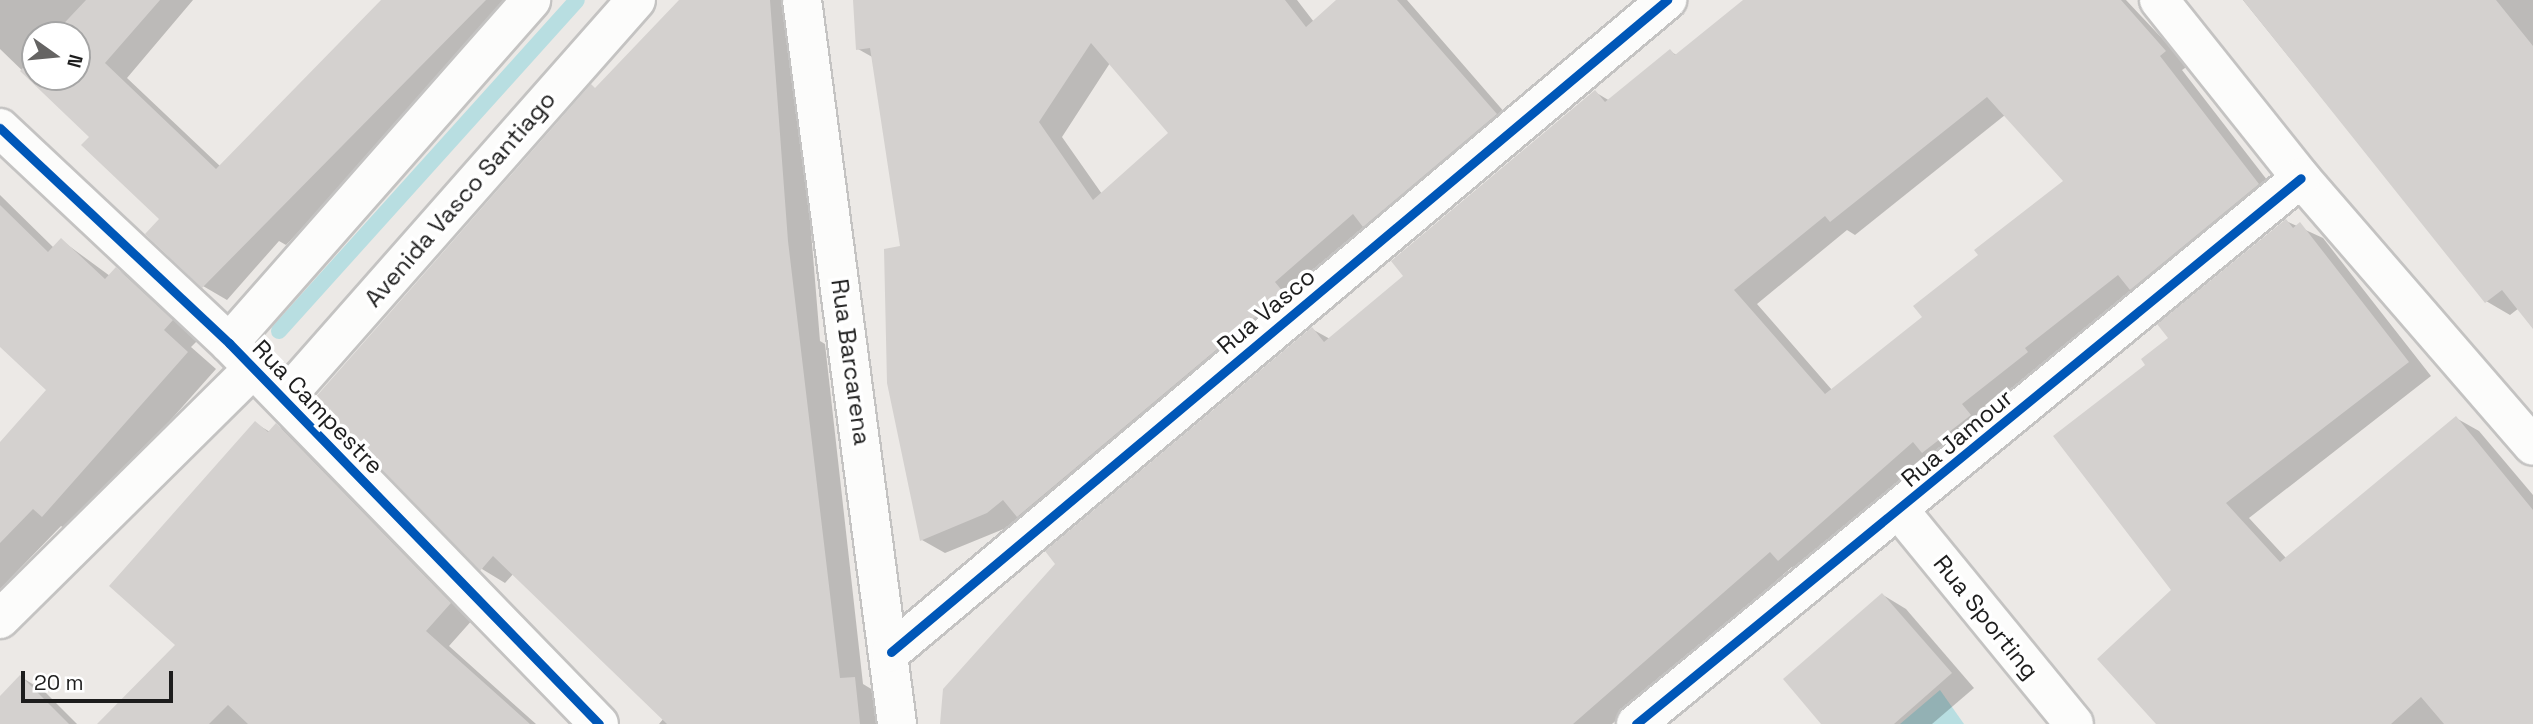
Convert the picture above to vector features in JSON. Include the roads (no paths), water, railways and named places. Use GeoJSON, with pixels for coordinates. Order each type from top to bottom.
{"type":"FeatureCollection","features":[{"type":"Feature","properties":{"kind":"street"},"geometry":{"type":"LineString","coordinates":[[0,620],[241,355],[531,0]]}},
{"type":"Feature","properties":{"kind":"street","name":"Avenida Vasco Santiago"},"geometry":{"type":"LineString","coordinates":[[284,399],[636,0]]}},
{"type":"Feature","properties":{"kind":"street","name":"Rua Barcarena"},"geometry":{"type":"LineString","coordinates":[[802,0],[891,652],[897,724]]}},
{"type":"Feature","properties":{"kind":"street","name":"Rua Vasco"},"geometry":{"type":"LineString","coordinates":[[891,652],[1667,0]]}},
{"type":"Feature","properties":{"kind":"street"},"geometry":{"type":"LineString","coordinates":[[2159,0],[2301,178],[2533,446]]}},
{"type":"Feature","properties":{"kind":"street","name":"Rua Campestre"},"geometry":{"type":"LineString","coordinates":[[0,128],[241,355],[598,724]]}},
{"type":"Feature","properties":{"kind":"street","name":"Rua Jamour"},"geometry":{"type":"LineString","coordinates":[[1636,724],[2301,178]]}},
{"type":"Feature","properties":{"kind":"street","name":"Rua Sporting"},"geometry":{"type":"LineString","coordinates":[[1899,510],[2074,724]]}},
{"type":"Feature","properties":{"kind":"water"},"geometry":{"type":"Polygon","coordinates":[[[1940,690],[1964,724],[1900,724],[1940,690]]]}},
{"type":"Feature","properties":{"kind":"waterway"},"geometry":{"type":"LineString","coordinates":[[279,331],[577,0]]}}]}
